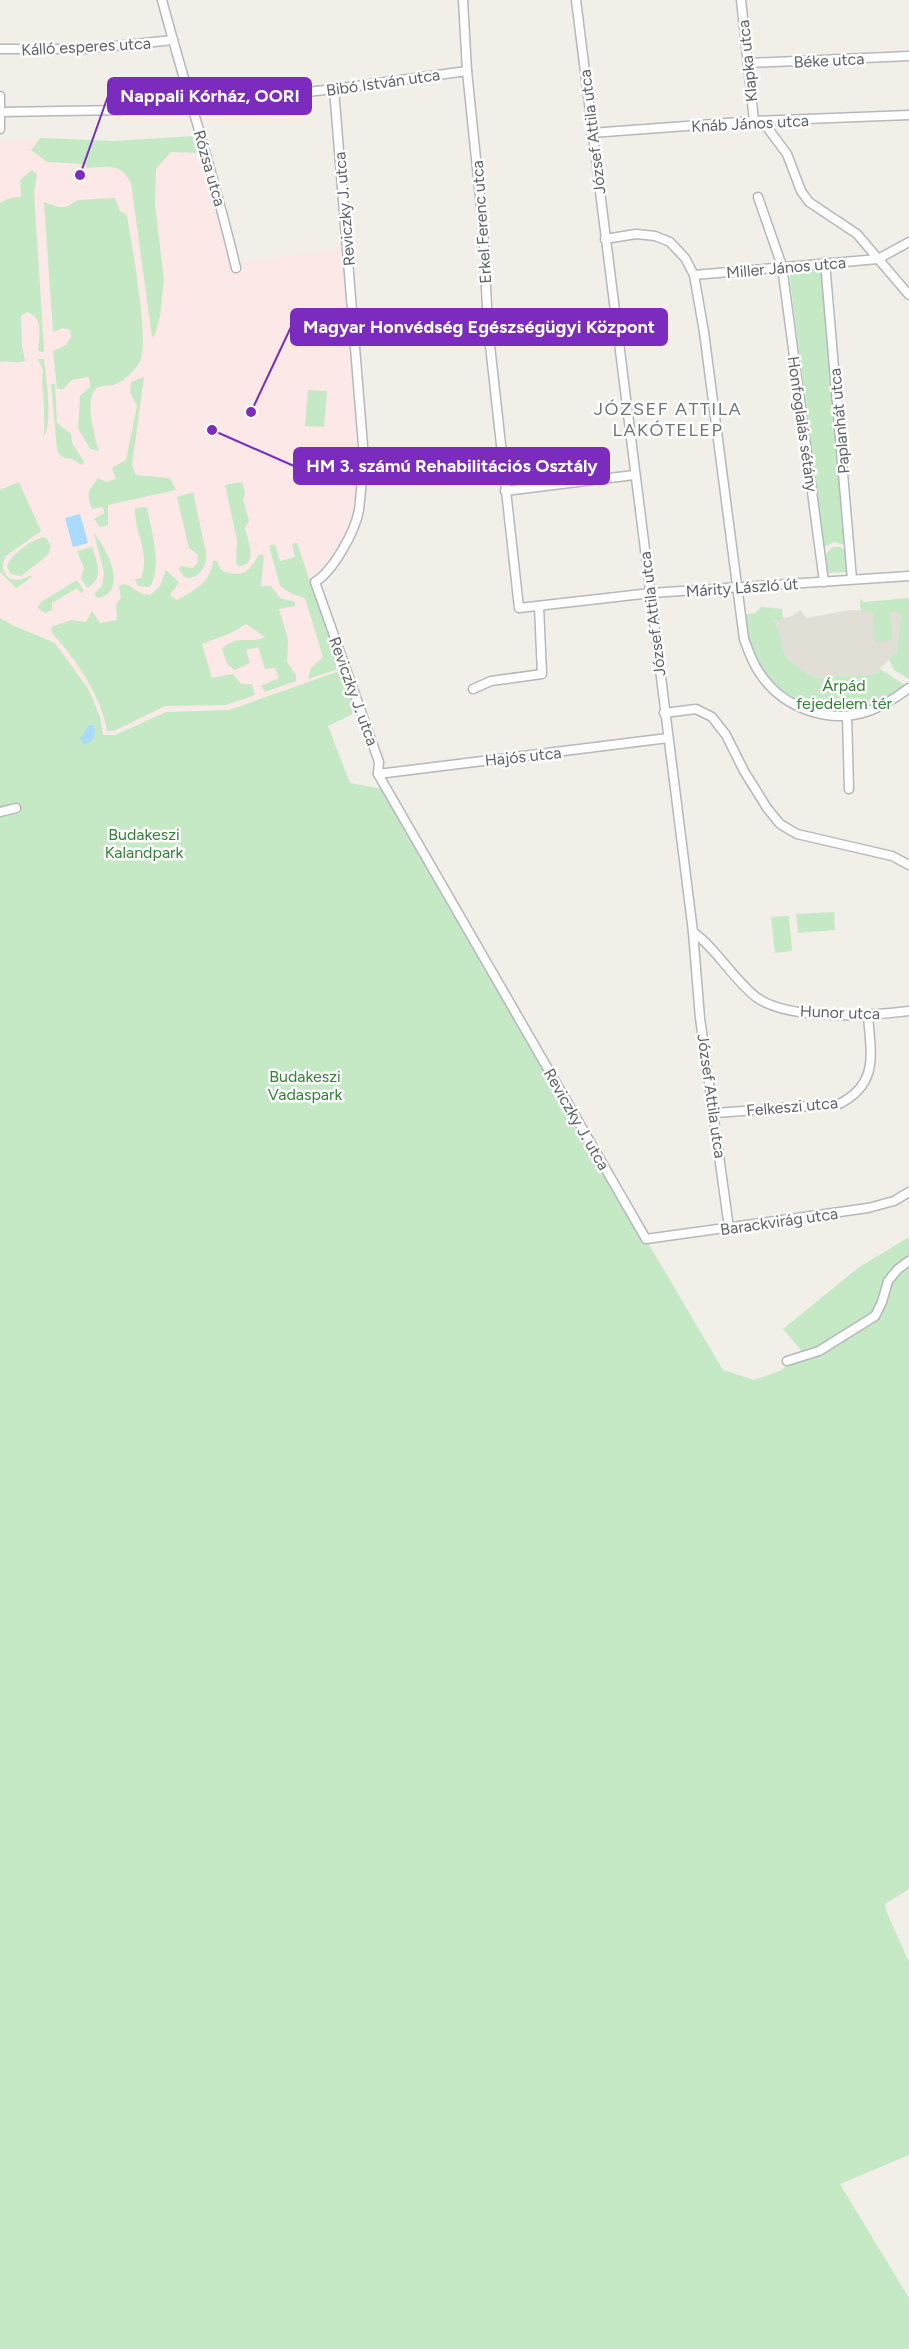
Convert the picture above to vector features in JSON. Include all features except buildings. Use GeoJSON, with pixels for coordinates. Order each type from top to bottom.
{"type":"FeatureCollection","features":[{"type":"Feature","properties":{"kind":"street","name":"Rózsa utca"},"geometry":{"type":"LineString","coordinates":[[162,0],[211,170],[236,268]]}},
{"type":"Feature","properties":{"kind":"street","name":"Erkel Ferenc utca"},"geometry":{"type":"LineString","coordinates":[[463,0],[467,71],[483,227],[488,327],[504,491],[519,608],[539,606]]}},
{"type":"Feature","properties":{"kind":"street","name":"József Attila utca"},"geometry":{"type":"LineString","coordinates":[[576,0],[693,932],[700,1018],[715,1113],[729,1228]]}},
{"type":"Feature","properties":{"kind":"street","name":"Klapka utca"},"geometry":{"type":"LineString","coordinates":[[741,0],[758,122]]}},
{"type":"Feature","properties":{"kind":"street","name":"Kálló esperes utca"},"geometry":{"type":"LineString","coordinates":[[0,49],[86,49],[173,40]]}},
{"type":"Feature","properties":{"kind":"street","name":"Béke utca"},"geometry":{"type":"LineString","coordinates":[[749,63],[909,56]]}},
{"type":"Feature","properties":{"kind":"street","name":"Bibó István utca"},"geometry":{"type":"LineString","coordinates":[[0,112],[121,110],[190,101],[334,89],[467,71]]}},
{"type":"Feature","properties":{"kind":"street","name":"Reviczky J. utca"},"geometry":{"type":"LineString","coordinates":[[334,89],[364,458],[358,513],[346,542],[329,572],[315,582],[379,762],[378,774],[646,1239]]}},
{"type":"Feature","properties":{"kind":"street"},"geometry":{"type":"LineString","coordinates":[[0,96],[0,129]]}},
{"type":"Feature","properties":{"kind":"street","name":"Knáb János utca"},"geometry":{"type":"LineString","coordinates":[[591,133],[909,115]]}},
{"type":"Feature","properties":{"kind":"street"},"geometry":{"type":"LineString","coordinates":[[774,135],[776,121]]}},
{"type":"Feature","properties":{"kind":"street"},"geometry":{"type":"LineString","coordinates":[[758,122],[774,135],[787,154],[801,191],[809,202],[857,234],[908,293]]}},
{"type":"Feature","properties":{"kind":"street","name":"Honfoglalás sétány"},"geometry":{"type":"LineString","coordinates":[[758,197],[782,266],[824,582]]}},
{"type":"Feature","properties":{"kind":"street"},"geometry":{"type":"LineString","coordinates":[[605,239],[636,234],[655,236],[670,242],[685,258],[694,275],[704,332],[744,639],[752,660],[766,682],[782,697],[802,709],[832,716],[847,716],[870,711],[891,701],[909,688]]}},
{"type":"Feature","properties":{"kind":"street"},"geometry":{"type":"LineString","coordinates":[[878,259],[909,242]]}},
{"type":"Feature","properties":{"kind":"street","name":"Miller János utca"},"geometry":{"type":"LineString","coordinates":[[694,275],[878,259]]}},
{"type":"Feature","properties":{"kind":"street","name":"Paplanhát utca"},"geometry":{"type":"LineString","coordinates":[[825,262],[852,579]]}},
{"type":"Feature","properties":{"kind":"street"},"geometry":{"type":"LineString","coordinates":[[504,491],[634,475]]}},
{"type":"Feature","properties":{"kind":"street","name":"Márity László út"},"geometry":{"type":"LineString","coordinates":[[539,606],[651,593],[909,576]]}},
{"type":"Feature","properties":{"kind":"street"},"geometry":{"type":"LineString","coordinates":[[473,688],[491,681],[542,674],[539,606]]}},
{"type":"Feature","properties":{"kind":"street"},"geometry":{"type":"LineString","coordinates":[[664,713],[696,709],[712,717],[726,735],[766,808],[780,824],[797,834],[892,856],[909,865]]}},
{"type":"Feature","properties":{"kind":"street"},"geometry":{"type":"LineString","coordinates":[[847,716],[849,789]]}},
{"type":"Feature","properties":{"kind":"street","name":"Hajós utca"},"geometry":{"type":"LineString","coordinates":[[378,774],[668,738]]}},
{"type":"Feature","properties":{"kind":"street"},"geometry":{"type":"LineString","coordinates":[[0,812],[16,808]]}},
{"type":"Feature","properties":{"kind":"street","name":"Hunor utca"},"geometry":{"type":"LineString","coordinates":[[693,932],[704,940],[734,976],[758,998],[769,1004],[804,1012],[868,1016],[909,1011]]}},
{"type":"Feature","properties":{"kind":"street","name":"Felkeszi utca"},"geometry":{"type":"LineString","coordinates":[[715,1113],[839,1104],[854,1097],[863,1086],[871,1065],[868,1016]]}},
{"type":"Feature","properties":{"kind":"street","name":"Barackvirág utca"},"geometry":{"type":"LineString","coordinates":[[646,1239],[868,1208],[894,1201],[909,1192]]}},
{"type":"Feature","properties":{"kind":"street"},"geometry":{"type":"LineString","coordinates":[[788,1361],[819,1351],[875,1316],[888,1281],[909,1261]]}},
{"type":"Feature","properties":{"kind":"shaded area"},"geometry":{"type":"Polygon","coordinates":[[[200,140],[230,264],[344,249],[359,461],[355,512],[346,534],[323,572],[310,574],[313,583],[310,588],[312,592],[315,588],[345,669],[229,709],[166,710],[114,734],[103,735],[101,717],[90,690],[55,642],[0,617],[0,141],[200,140]]]}},
{"type":"Feature","properties":{"kind":"shaded area"},"geometry":{"type":"Polygon","coordinates":[[[801,610],[806,618],[850,610],[890,611],[901,614],[897,651],[875,674],[814,678],[792,663],[785,655],[775,619],[790,617],[801,610]]]}},
{"type":"Feature","properties":{"kind":"green space"},"geometry":{"type":"Polygon","coordinates":[[[194,136],[201,153],[171,152],[156,169],[155,205],[164,280],[160,316],[155,335],[152,337],[131,183],[127,176],[113,167],[87,168],[85,164],[47,162],[31,150],[40,138],[115,141],[194,136]]]}},
{"type":"Feature","properties":{"kind":"green space"},"geometry":{"type":"Polygon","coordinates":[[[32,170],[37,175],[34,193],[44,349],[43,352],[38,351],[38,323],[36,318],[27,312],[21,316],[25,361],[0,362],[0,203],[10,198],[21,197],[20,180],[32,170]]]}},
{"type":"Feature","properties":{"kind":"green space"},"geometry":{"type":"Polygon","coordinates":[[[115,198],[120,211],[127,215],[141,313],[142,350],[140,361],[128,376],[117,384],[101,386],[94,391],[91,398],[91,417],[99,451],[90,449],[78,428],[80,396],[90,387],[89,377],[71,380],[64,389],[57,389],[53,351],[66,345],[71,337],[70,330],[63,328],[53,332],[44,202],[66,207],[78,200],[115,198]]]}},
{"type":"Feature","properties":{"kind":"green space"},"geometry":{"type":"Polygon","coordinates":[[[822,269],[846,545],[834,542],[824,547],[789,271],[822,269]]]}},
{"type":"Feature","properties":{"kind":"green space"},"geometry":{"type":"Polygon","coordinates":[[[38,359],[44,359],[47,387],[48,422],[44,436],[43,370],[38,359]]]}},
{"type":"Feature","properties":{"kind":"green space"},"geometry":{"type":"Polygon","coordinates":[[[144,377],[132,465],[136,475],[170,478],[176,490],[108,505],[108,525],[100,527],[94,519],[104,513],[103,507],[92,509],[89,492],[98,478],[107,482],[116,479],[112,468],[126,460],[137,406],[130,392],[131,382],[144,377]]]}},
{"type":"Feature","properties":{"kind":"green space"},"geometry":{"type":"Polygon","coordinates":[[[51,384],[55,384],[57,423],[71,434],[72,443],[84,462],[82,465],[61,456],[57,450],[51,384]]]}},
{"type":"Feature","properties":{"kind":"green space"},"geometry":{"type":"Polygon","coordinates":[[[308,390],[327,391],[324,427],[305,426],[308,390]]]}},
{"type":"Feature","properties":{"kind":"green space"},"geometry":{"type":"Polygon","coordinates":[[[19,482],[41,531],[6,556],[3,569],[8,577],[16,580],[30,575],[32,577],[16,588],[0,572],[0,490],[19,482]]]}},
{"type":"Feature","properties":{"kind":"green space"},"geometry":{"type":"Polygon","coordinates":[[[242,482],[245,493],[243,500],[249,521],[245,528],[251,552],[248,562],[238,566],[236,563],[237,540],[225,485],[242,482]]]}},
{"type":"Feature","properties":{"kind":"green space"},"geometry":{"type":"Polygon","coordinates":[[[193,492],[206,558],[201,572],[189,578],[184,577],[179,569],[180,566],[192,568],[197,564],[198,555],[189,548],[177,497],[193,492]]]}},
{"type":"Feature","properties":{"kind":"green space"},"geometry":{"type":"Polygon","coordinates":[[[147,507],[156,558],[154,578],[150,587],[138,586],[135,579],[141,578],[144,560],[135,508],[147,507]]]}},
{"type":"Feature","properties":{"kind":"green space"},"geometry":{"type":"Polygon","coordinates":[[[94,533],[109,558],[114,578],[113,587],[108,594],[98,598],[94,594],[102,586],[104,573],[94,533]]]}},
{"type":"Feature","properties":{"kind":"green space"},"geometry":{"type":"Polygon","coordinates":[[[43,537],[47,539],[51,547],[48,555],[21,576],[11,574],[7,567],[16,553],[43,537]]]}},
{"type":"Feature","properties":{"kind":"green space"},"geometry":{"type":"Polygon","coordinates":[[[297,543],[338,669],[308,679],[311,668],[323,657],[305,598],[292,594],[280,586],[269,546],[275,544],[280,561],[295,557],[292,544],[297,543]]]}},
{"type":"Feature","properties":{"kind":"green space"},"geometry":{"type":"Polygon","coordinates":[[[92,547],[98,575],[93,584],[87,588],[81,578],[84,568],[77,551],[92,547]]]}},
{"type":"Feature","properties":{"kind":"green space"},"geometry":{"type":"Polygon","coordinates":[[[834,547],[840,547],[846,551],[847,572],[829,573],[827,570],[826,555],[834,547]]]}},
{"type":"Feature","properties":{"kind":"green space"},"geometry":{"type":"Polygon","coordinates":[[[259,554],[264,555],[261,586],[271,586],[280,598],[295,602],[295,606],[279,609],[288,639],[287,662],[296,675],[296,681],[265,692],[261,686],[279,678],[275,668],[265,669],[258,647],[246,650],[250,663],[235,670],[227,664],[222,649],[228,644],[238,640],[265,637],[246,624],[231,633],[202,644],[212,678],[233,674],[241,684],[252,684],[255,695],[226,705],[165,706],[114,731],[107,731],[100,705],[86,679],[70,654],[52,633],[51,627],[71,620],[86,622],[92,611],[100,623],[117,620],[116,604],[121,598],[119,586],[127,585],[140,593],[150,595],[160,586],[166,570],[179,582],[170,595],[177,600],[205,580],[213,561],[217,561],[221,570],[240,574],[249,569],[259,554]]]}},
{"type":"Feature","properties":{"kind":"green space"},"geometry":{"type":"Polygon","coordinates":[[[77,580],[84,591],[81,593],[77,588],[52,603],[52,610],[45,613],[40,610],[38,607],[41,602],[77,580]]]}},
{"type":"Feature","properties":{"kind":"green space","name":"Árpád fejedelem tér"},"geometry":{"type":"Polygon","coordinates":[[[909,598],[909,679],[894,670],[889,660],[897,651],[901,614],[890,611],[892,640],[875,642],[873,612],[861,611],[860,599],[864,602],[909,598]]]}},
{"type":"Feature","properties":{"kind":"green space","name":"Árpád fejedelem tér"},"geometry":{"type":"Polygon","coordinates":[[[761,607],[782,609],[783,619],[775,620],[785,655],[792,663],[814,678],[875,674],[880,669],[906,686],[889,699],[870,708],[850,711],[830,710],[810,705],[791,696],[761,667],[752,649],[744,615],[755,613],[761,607]]]}},
{"type":"Feature","properties":{"kind":"green space"},"geometry":{"type":"Polygon","coordinates":[[[0,618],[55,643],[89,690],[100,717],[103,735],[115,735],[166,712],[229,710],[345,669],[359,711],[328,726],[350,783],[382,789],[723,1370],[754,1380],[782,1370],[801,1350],[783,1329],[858,1268],[909,1237],[909,1889],[885,1904],[909,1962],[909,2155],[840,2184],[909,2298],[909,2349],[0,2349],[0,618]]]}},
{"type":"Feature","properties":{"kind":"green space"},"geometry":{"type":"Polygon","coordinates":[[[834,912],[835,930],[798,933],[796,914],[834,912]]]}},
{"type":"Feature","properties":{"kind":"green space"},"geometry":{"type":"Polygon","coordinates":[[[789,916],[792,951],[775,953],[771,917],[789,916]]]}},
{"type":"Feature","properties":{"kind":"water"},"geometry":{"type":"Polygon","coordinates":[[[80,514],[88,543],[73,547],[65,518],[80,514]]]}},
{"type":"Feature","properties":{"kind":"water"},"geometry":{"type":"Polygon","coordinates":[[[89,725],[95,726],[94,738],[89,743],[83,744],[80,739],[89,725]]]}},
{"type":"Feature","properties":{"kind":"place","name":"Nappali Kórház, OORI"},"geometry":{"type":"Point","coordinates":[80,175]}},
{"type":"Feature","properties":{"kind":"place","name":"Magyar Honvédség Egészségügyi Központ"},"geometry":{"type":"Point","coordinates":[251,412]}},
{"type":"Feature","properties":{"kind":"place","name":"HM 3. számú Rehabilitációs Osztály"},"geometry":{"type":"Point","coordinates":[212,430]}},
{"type":"Feature","properties":{"kind":"district","name":"JÓZSEF ATTILA LAKÓTELEP"},"geometry":{"type":"Point","coordinates":[668,419]}},
{"type":"Feature","properties":{"kind":"park label","name":"Budakeszi Kalandpark"},"geometry":{"type":"Point","coordinates":[144,843]}},
{"type":"Feature","properties":{"kind":"park label","name":"Budakeszi Vadaspark"},"geometry":{"type":"Point","coordinates":[305,1085]}}]}
